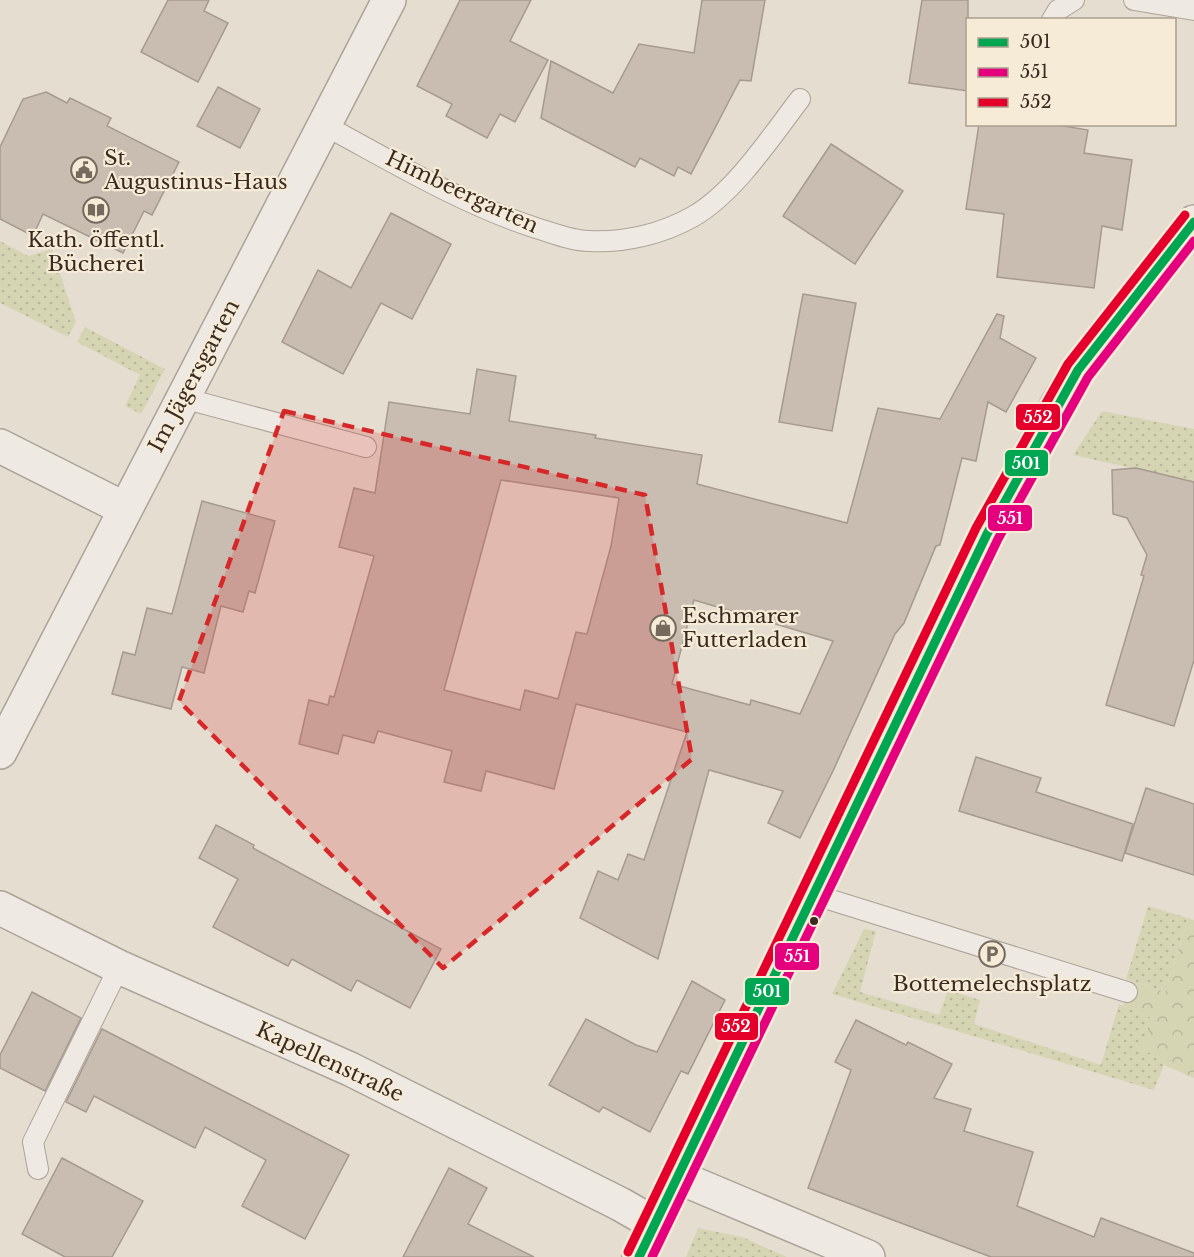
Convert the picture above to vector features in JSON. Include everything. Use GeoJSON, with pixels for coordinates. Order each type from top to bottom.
{"type":"FeatureCollection","features":[{"type":"Feature","properties":{"kind":"street","name":"Im Jägersgarten"},"geometry":{"type":"LineString","coordinates":[[0,752],[389,0]]}},
{"type":"Feature","properties":{"kind":"street"},"geometry":{"type":"LineString","coordinates":[[639,1257],[987,534],[1078,370],[1194,222]]}},
{"type":"Feature","properties":{"kind":"street"},"geometry":{"type":"LineString","coordinates":[[0,446],[126,509]]}},
{"type":"Feature","properties":{"kind":"street","name":"Kapellenstraße"},"geometry":{"type":"LineString","coordinates":[[0,908],[119,967],[350,1070],[656,1224]]}},
{"type":"Feature","properties":{"kind":"street"},"geometry":{"type":"LineString","coordinates":[[678,1177],[868,1257]]}},
{"type":"Feature","properties":{"kind":"lane"},"geometry":{"type":"LineString","coordinates":[[1053,18],[1058,10],[1074,0]]}},
{"type":"Feature","properties":{"kind":"lane"},"geometry":{"type":"LineString","coordinates":[[1134,0],[1194,10]]}},
{"type":"Feature","properties":{"kind":"lane","name":"Himbeergarten"},"geometry":{"type":"LineString","coordinates":[[324,125],[447,190],[513,221],[550,233],[587,241],[626,239],[662,231],[694,216],[723,194],[762,149],[800,99]]}},
{"type":"Feature","properties":{"kind":"lane"},"geometry":{"type":"LineString","coordinates":[[183,398],[366,447]]}},
{"type":"Feature","properties":{"kind":"lane"},"geometry":{"type":"LineString","coordinates":[[815,895],[1127,992]]}},
{"type":"Feature","properties":{"kind":"lane"},"geometry":{"type":"LineString","coordinates":[[38,1169],[33,1142],[119,967]]}},
{"type":"Feature","properties":{"kind":"highlighted area"},"geometry":{"type":"Polygon","coordinates":[[[284,411],[645,495],[692,759],[443,968],[179,701],[284,411]]]}},
{"type":"Feature","properties":{"kind":"green space"},"geometry":{"type":"Polygon","coordinates":[[[0,241],[28,256],[52,249],[76,322],[68,337],[0,303],[0,241]]]}},
{"type":"Feature","properties":{"kind":"green space"},"geometry":{"type":"Polygon","coordinates":[[[85,327],[165,369],[141,414],[125,406],[140,375],[77,342],[85,327]]]}},
{"type":"Feature","properties":{"kind":"green space"},"geometry":{"type":"Polygon","coordinates":[[[1102,411],[1194,429],[1194,482],[1073,455],[1102,411]]]}},
{"type":"Feature","properties":{"kind":"green space"},"geometry":{"type":"Polygon","coordinates":[[[1148,906],[1188,918],[1165,992],[1126,979],[1148,906]]]}},
{"type":"Feature","properties":{"kind":"green space"},"geometry":{"type":"Polygon","coordinates":[[[1188,918],[1194,920],[1194,1078],[1164,1065],[1165,1060],[1141,1049],[1154,1019],[1123,1006],[1131,981],[1165,992],[1188,918]]]}},
{"type":"Feature","properties":{"kind":"green space"},"geometry":{"type":"Polygon","coordinates":[[[864,929],[876,931],[860,992],[939,1015],[948,990],[980,1000],[974,1024],[1101,1065],[1119,1004],[1154,1019],[1166,1060],[1154,1090],[832,994],[864,929]]]}},
{"type":"Feature","properties":{"kind":"green space"},"geometry":{"type":"Polygon","coordinates":[[[698,1228],[742,1237],[787,1257],[686,1257],[698,1228]]]}},
{"type":"Feature","properties":{"kind":"building"},"geometry":{"type":"Polygon","coordinates":[[[168,0],[209,0],[204,11],[228,23],[198,82],[141,52],[168,0]]]}},
{"type":"Feature","properties":{"kind":"building"},"geometry":{"type":"Polygon","coordinates":[[[460,0],[531,0],[510,41],[548,60],[515,122],[500,114],[487,138],[446,116],[452,104],[417,86],[460,0]]]}},
{"type":"Feature","properties":{"kind":"building"},"geometry":{"type":"Polygon","coordinates":[[[702,0],[765,0],[751,81],[740,80],[691,174],[678,167],[674,176],[640,158],[635,167],[541,118],[551,61],[613,93],[639,44],[694,53],[702,0]]]}},
{"type":"Feature","properties":{"kind":"building"},"geometry":{"type":"Polygon","coordinates":[[[922,0],[968,0],[966,91],[909,83],[922,0]]]}},
{"type":"Feature","properties":{"kind":"building"},"geometry":{"type":"Polygon","coordinates":[[[218,87],[260,109],[240,148],[197,126],[218,87]]]}},
{"type":"Feature","properties":{"kind":"building","name":"St. Augustinus-Haus"},"geometry":{"type":"Polygon","coordinates":[[[46,92],[67,103],[70,98],[111,118],[107,126],[179,162],[152,215],[144,211],[123,253],[43,214],[33,236],[0,219],[0,147],[23,99],[46,92]]]}},
{"type":"Feature","properties":{"kind":"building"},"geometry":{"type":"Polygon","coordinates":[[[979,126],[1064,126],[1088,130],[1084,153],[1132,160],[1122,230],[1102,226],[1094,288],[997,277],[1004,214],[966,209],[979,126]]]}},
{"type":"Feature","properties":{"kind":"building"},"geometry":{"type":"Polygon","coordinates":[[[831,144],[903,191],[855,264],[783,216],[831,144]]]}},
{"type":"Feature","properties":{"kind":"building"},"geometry":{"type":"Polygon","coordinates":[[[391,213],[451,244],[412,319],[381,303],[343,374],[282,342],[318,270],[351,288],[391,213]]]}},
{"type":"Feature","properties":{"kind":"building"},"geometry":{"type":"Polygon","coordinates":[[[803,294],[856,303],[832,431],[779,422],[803,294]]]}},
{"type":"Feature","properties":{"kind":"building"},"geometry":{"type":"Polygon","coordinates":[[[997,314],[1004,316],[1000,338],[1036,358],[1006,412],[988,402],[976,461],[962,458],[940,545],[936,546],[904,623],[895,634],[800,838],[768,823],[783,791],[709,770],[658,959],[580,918],[598,871],[618,880],[628,854],[644,860],[687,732],[576,704],[554,789],[486,771],[481,791],[444,782],[452,751],[378,731],[374,743],[343,735],[338,754],[299,744],[309,700],[328,705],[330,696],[334,697],[374,556],[339,547],[354,488],[375,493],[389,402],[470,414],[477,369],[516,376],[509,421],[596,435],[595,438],[702,455],[697,484],[847,523],[878,408],[940,419],[997,314]],[[501,480],[444,690],[520,710],[525,690],[558,699],[576,632],[587,634],[611,546],[619,498],[501,480]],[[694,600],[672,684],[750,705],[751,700],[800,714],[833,641],[694,600]]]}},
{"type":"Feature","properties":{"kind":"building"},"geometry":{"type":"Polygon","coordinates":[[[1136,468],[1194,482],[1194,660],[1174,726],[1106,705],[1144,576],[1141,575],[1147,555],[1127,518],[1113,514],[1112,470],[1136,468]]]}},
{"type":"Feature","properties":{"kind":"building"},"geometry":{"type":"Polygon","coordinates":[[[202,501],[275,521],[255,593],[249,591],[243,612],[221,606],[204,673],[182,667],[171,709],[112,694],[123,652],[135,655],[147,608],[172,614],[202,501]]]}},
{"type":"Feature","properties":{"kind":"building"},"geometry":{"type":"Polygon","coordinates":[[[976,757],[1041,778],[1036,792],[1133,824],[1122,861],[959,811],[976,757]]]}},
{"type":"Feature","properties":{"kind":"building"},"geometry":{"type":"Polygon","coordinates":[[[1146,788],[1194,804],[1194,875],[1125,853],[1146,788]]]}},
{"type":"Feature","properties":{"kind":"building"},"geometry":{"type":"Polygon","coordinates":[[[216,825],[254,845],[253,848],[441,949],[410,1008],[357,980],[351,991],[292,959],[288,966],[213,927],[238,879],[199,858],[216,825]]]}},
{"type":"Feature","properties":{"kind":"building"},"geometry":{"type":"Polygon","coordinates":[[[692,981],[725,1000],[688,1074],[681,1071],[650,1132],[603,1107],[599,1112],[549,1085],[586,1019],[636,1045],[657,1052],[692,981]]]}},
{"type":"Feature","properties":{"kind":"building"},"geometry":{"type":"Polygon","coordinates":[[[32,992],[81,1018],[45,1091],[0,1068],[0,1055],[32,992]]]}},
{"type":"Feature","properties":{"kind":"building"},"geometry":{"type":"Polygon","coordinates":[[[856,1020],[906,1045],[908,1042],[952,1064],[934,1098],[971,1109],[964,1131],[1033,1152],[1017,1206],[1094,1237],[1101,1218],[1194,1253],[1194,1257],[991,1257],[808,1188],[851,1070],[835,1062],[856,1020]]]}},
{"type":"Feature","properties":{"kind":"building"},"geometry":{"type":"Polygon","coordinates":[[[102,1029],[349,1155],[305,1239],[242,1206],[266,1160],[205,1127],[195,1148],[94,1096],[86,1112],[66,1102],[102,1029]]]}},
{"type":"Feature","properties":{"kind":"building"},"geometry":{"type":"Polygon","coordinates":[[[62,1158],[143,1201],[112,1257],[65,1257],[22,1234],[62,1158]]]}},
{"type":"Feature","properties":{"kind":"building"},"geometry":{"type":"Polygon","coordinates":[[[449,1168],[487,1188],[468,1224],[534,1257],[403,1257],[449,1168]]]}},
{"type":"Feature","properties":{"kind":"transit line","name":"552"},"geometry":{"type":"LineString","coordinates":[[628,1252],[976,528],[1068,364],[1185,215]]}},
{"type":"Feature","properties":{"kind":"transit line","name":"501"},"geometry":{"type":"LineString","coordinates":[[639,1257],[987,534],[1078,370],[1194,222]]}},
{"type":"Feature","properties":{"kind":"transit line","name":"551"},"geometry":{"type":"LineString","coordinates":[[652,1257],[998,539],[1088,377],[1194,241]]}},
{"type":"Feature","properties":{"kind":"place","name":"St. Augustinus-Haus"},"geometry":{"type":"Point","coordinates":[84,170]}},
{"type":"Feature","properties":{"kind":"place","name":"Kath. öffentl. Bücherei"},"geometry":{"type":"Point","coordinates":[96,210]}},
{"type":"Feature","properties":{"kind":"place","name":"Eschmarer Futterladen"},"geometry":{"type":"Point","coordinates":[663,628]}},
{"type":"Feature","properties":{"kind":"place","name":"Bottemelechsplatz"},"geometry":{"type":"Point","coordinates":[992,954]}}]}
